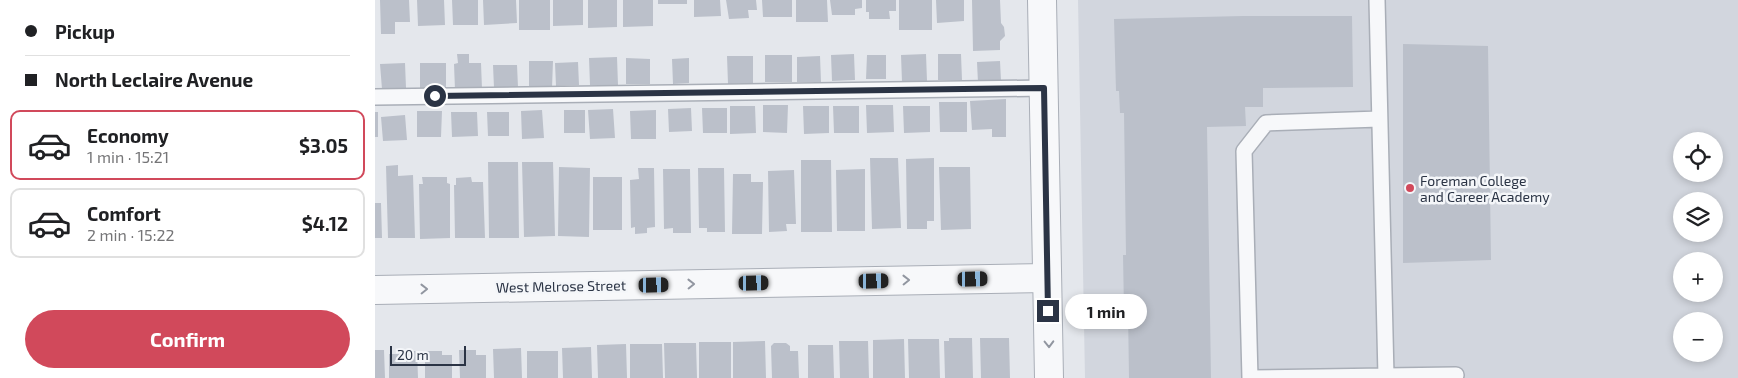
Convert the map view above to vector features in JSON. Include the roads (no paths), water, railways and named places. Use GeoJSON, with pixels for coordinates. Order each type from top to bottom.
{"type":"FeatureCollection","features":[{"type":"Feature","properties":{"kind":"street"},"geometry":{"type":"LineString","coordinates":[[1042,0],[1049,378]]}},
{"type":"Feature","properties":{"kind":"street","name":"West Melrose Street"},"geometry":{"type":"LineString","coordinates":[[375,290],[1047,278]]}},
{"type":"Feature","properties":{"kind":"lane"},"geometry":{"type":"LineString","coordinates":[[1377,0],[1387,376]]}},
{"type":"Feature","properties":{"kind":"lane"},"geometry":{"type":"LineString","coordinates":[[375,97],[1044,88]]}},
{"type":"Feature","properties":{"kind":"lane"},"geometry":{"type":"LineString","coordinates":[[1379,119],[1266,123],[1245,151],[1251,378],[1456,375]]}},
{"type":"Feature","properties":{"kind":"place","name":"Foreman College and Career Academy"},"geometry":{"type":"Point","coordinates":[1410,188]}}]}
